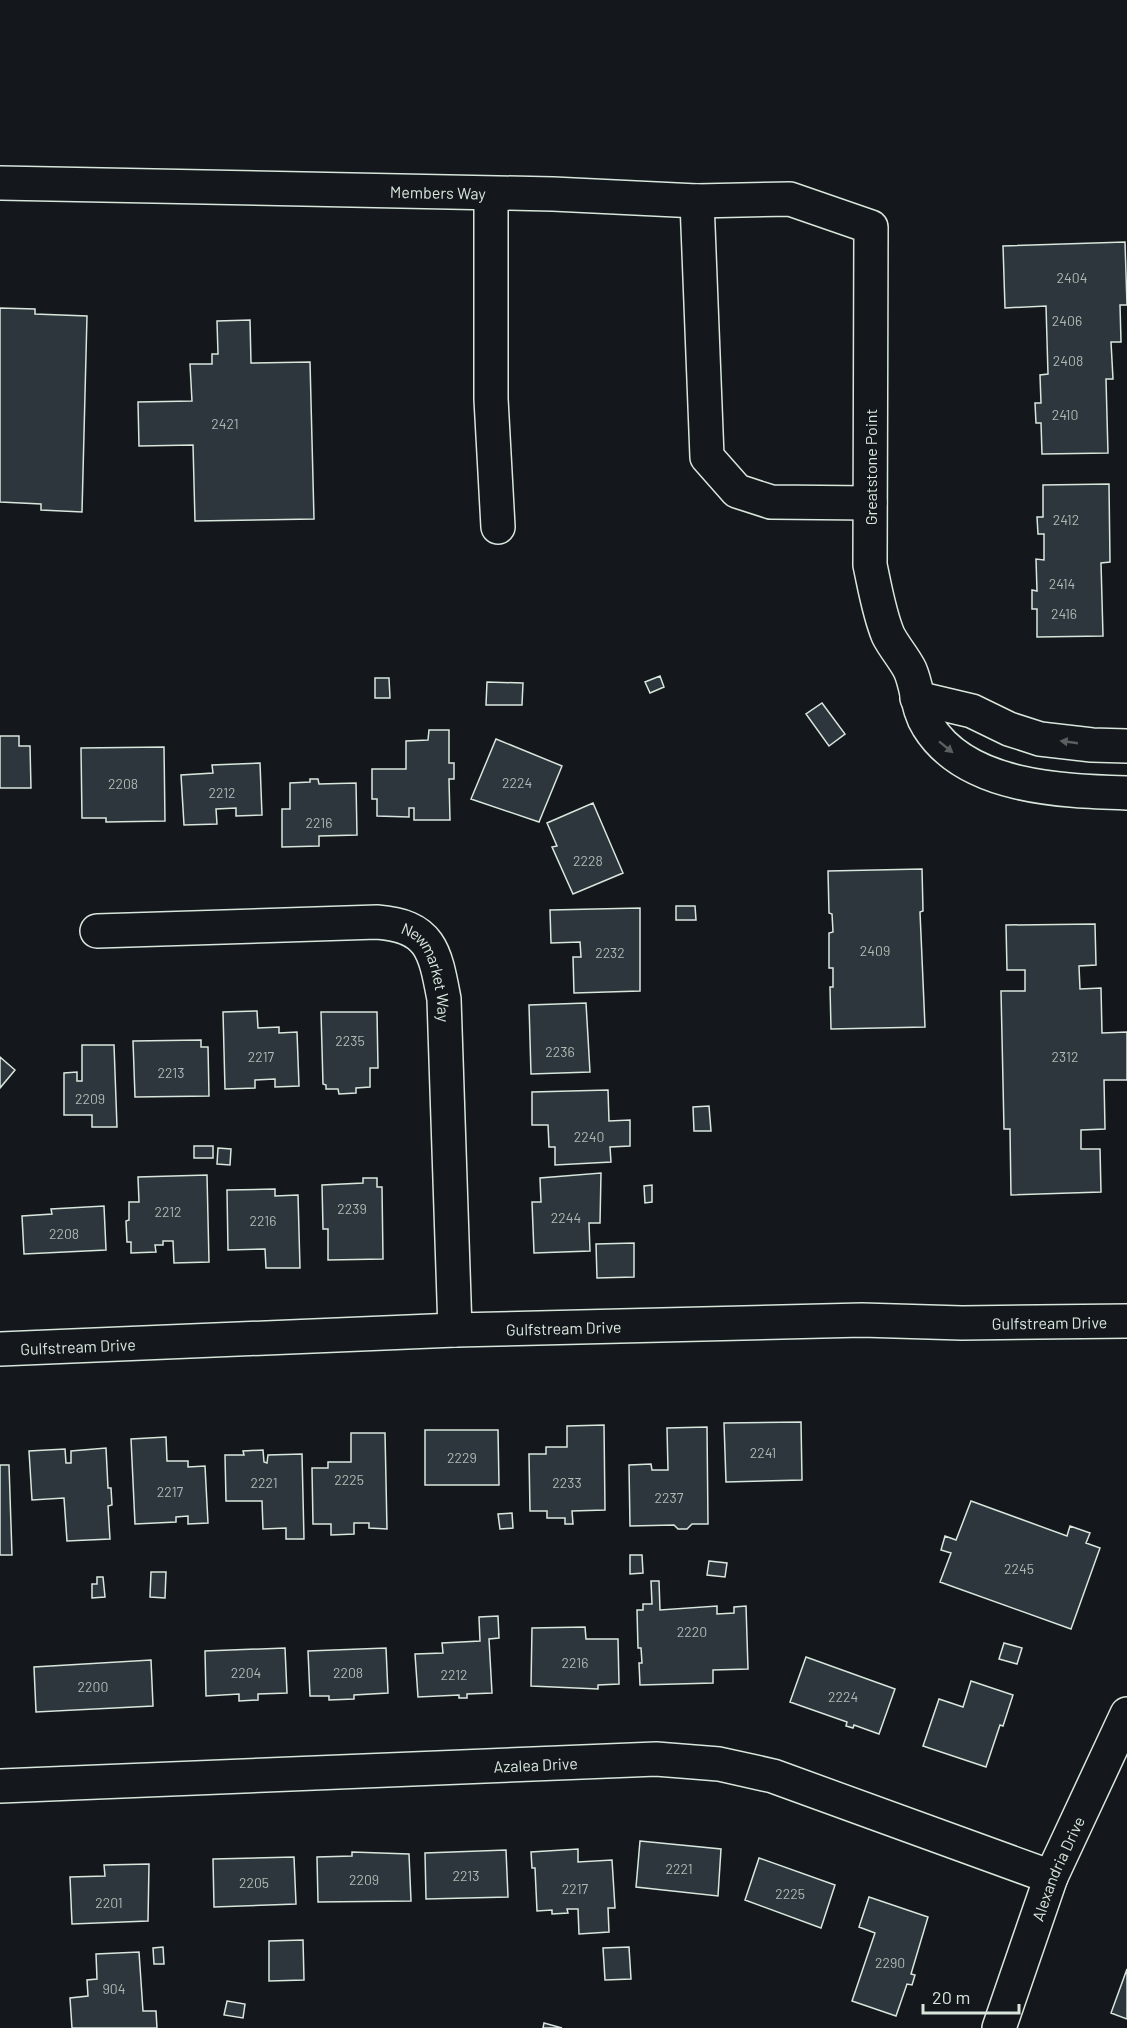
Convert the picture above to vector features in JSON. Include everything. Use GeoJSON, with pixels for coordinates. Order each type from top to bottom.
{"type":"FeatureCollection","features":[{"type":"Feature","properties":{"kind":"street","name":"Members Way"},"geometry":{"type":"LineString","coordinates":[[0,183],[697,201],[790,199],[871,227]]}},
{"type":"Feature","properties":{"kind":"street"},"geometry":{"type":"LineString","coordinates":[[491,194],[490,399],[498,527]]}},
{"type":"Feature","properties":{"kind":"street"},"geometry":{"type":"LineString","coordinates":[[697,201],[707,457],[737,491],[771,502],[870,503]]}},
{"type":"Feature","properties":{"kind":"street","name":"Greatstone Point"},"geometry":{"type":"LineString","coordinates":[[871,227],[870,565],[877,600],[889,636],[911,672],[926,724],[940,743],[977,768],[1003,780],[1093,792],[1127,793]]}},
{"type":"Feature","properties":{"kind":"street"},"geometry":{"type":"LineString","coordinates":[[917,698],[972,711],[1009,729],[1040,738],[1092,745],[1127,746]]}},
{"type":"Feature","properties":{"kind":"street","name":"Newmarket Way"},"geometry":{"type":"LineString","coordinates":[[97,931],[376,922],[398,923],[427,940],[438,968],[444,999],[456,1330]]}},
{"type":"Feature","properties":{"kind":"street","name":"Gulfstream Drive"},"geometry":{"type":"LineString","coordinates":[[0,1349],[456,1330],[862,1320],[962,1323],[1127,1321]]}},
{"type":"Feature","properties":{"kind":"street","name":"Alexandria Drive"},"geometry":{"type":"LineString","coordinates":[[999,2028],[1051,1877],[1127,1714]]}},
{"type":"Feature","properties":{"kind":"street","name":"Azalea Drive"},"geometry":{"type":"LineString","coordinates":[[0,1786],[656,1758],[719,1764],[773,1776],[1051,1877]]}},
{"type":"Feature","properties":{"kind":"building"},"geometry":{"type":"Polygon","coordinates":[[[1125,242],[1127,305],[1120,305],[1121,342],[1111,342],[1113,379],[1106,379],[1108,453],[1042,454],[1041,423],[1036,423],[1035,403],[1041,403],[1040,375],[1048,374],[1046,306],[1005,308],[1003,246],[1125,242]]]}},
{"type":"Feature","properties":{"kind":"building"},"geometry":{"type":"Polygon","coordinates":[[[0,308],[35,309],[35,314],[87,316],[82,512],[41,510],[41,504],[0,502],[0,308]]]}},
{"type":"Feature","properties":{"kind":"building"},"geometry":{"type":"Polygon","coordinates":[[[250,320],[251,363],[310,362],[314,519],[195,521],[193,445],[139,446],[138,402],[192,401],[190,364],[212,364],[212,354],[218,354],[217,321],[250,320]]]}},
{"type":"Feature","properties":{"kind":"building"},"geometry":{"type":"Polygon","coordinates":[[[1109,484],[1110,562],[1101,563],[1103,636],[1037,637],[1037,609],[1032,609],[1032,590],[1037,591],[1036,559],[1044,560],[1044,534],[1038,534],[1037,517],[1043,517],[1043,485],[1109,484]]]}},
{"type":"Feature","properties":{"kind":"building"},"geometry":{"type":"Polygon","coordinates":[[[660,676],[664,687],[650,693],[645,682],[660,676]]]}},
{"type":"Feature","properties":{"kind":"building"},"geometry":{"type":"Polygon","coordinates":[[[375,678],[389,678],[390,698],[375,698],[375,678]]]}},
{"type":"Feature","properties":{"kind":"building"},"geometry":{"type":"Polygon","coordinates":[[[487,682],[523,683],[522,705],[486,705],[487,682]]]}},
{"type":"Feature","properties":{"kind":"building"},"geometry":{"type":"Polygon","coordinates":[[[822,703],[845,734],[829,746],[806,714],[822,703]]]}},
{"type":"Feature","properties":{"kind":"building"},"geometry":{"type":"Polygon","coordinates":[[[429,730],[449,730],[449,763],[454,763],[454,779],[449,779],[450,820],[414,820],[414,808],[409,808],[409,817],[377,816],[377,799],[372,799],[372,769],[406,769],[406,741],[428,740],[429,730]]]}},
{"type":"Feature","properties":{"kind":"building"},"geometry":{"type":"Polygon","coordinates":[[[0,736],[19,736],[19,746],[30,746],[31,788],[0,788],[0,736]]]}},
{"type":"Feature","properties":{"kind":"building"},"geometry":{"type":"Polygon","coordinates":[[[496,739],[562,766],[539,822],[471,799],[496,739]]]}},
{"type":"Feature","properties":{"kind":"building"},"geometry":{"type":"Polygon","coordinates":[[[164,747],[165,821],[106,822],[106,818],[82,818],[81,748],[164,747]]]}},
{"type":"Feature","properties":{"kind":"building"},"geometry":{"type":"Polygon","coordinates":[[[260,763],[262,815],[236,816],[236,808],[216,809],[217,824],[184,825],[181,775],[213,773],[212,765],[260,763]]]}},
{"type":"Feature","properties":{"kind":"building"},"geometry":{"type":"Polygon","coordinates":[[[310,779],[318,779],[319,784],[356,783],[357,835],[319,836],[319,846],[282,847],[282,809],[290,809],[290,783],[310,782],[310,779]]]}},
{"type":"Feature","properties":{"kind":"building"},"geometry":{"type":"Polygon","coordinates":[[[593,803],[623,873],[573,894],[552,847],[557,846],[547,823],[593,803]]]}},
{"type":"Feature","properties":{"kind":"building"},"geometry":{"type":"Polygon","coordinates":[[[922,869],[923,911],[920,912],[925,1027],[831,1029],[830,987],[833,987],[833,968],[829,968],[829,933],[833,932],[832,914],[829,913],[828,871],[922,869]]]}},
{"type":"Feature","properties":{"kind":"building"},"geometry":{"type":"Polygon","coordinates":[[[676,906],[695,906],[696,920],[676,920],[676,906]]]}},
{"type":"Feature","properties":{"kind":"building"},"geometry":{"type":"Polygon","coordinates":[[[640,908],[640,991],[574,993],[573,957],[581,957],[580,942],[551,943],[550,910],[640,908]]]}},
{"type":"Feature","properties":{"kind":"building"},"geometry":{"type":"Polygon","coordinates":[[[1095,924],[1096,965],[1079,966],[1080,989],[1101,988],[1102,1033],[1127,1032],[1127,1080],[1104,1080],[1105,1129],[1081,1130],[1081,1149],[1100,1149],[1101,1192],[1011,1195],[1010,1129],[1004,1129],[1001,991],[1025,991],[1025,970],[1007,970],[1006,925],[1095,924]]]}},
{"type":"Feature","properties":{"kind":"building"},"geometry":{"type":"Polygon","coordinates":[[[586,1003],[590,1072],[531,1074],[529,1005],[586,1003]]]}},
{"type":"Feature","properties":{"kind":"building"},"geometry":{"type":"Polygon","coordinates":[[[257,1011],[258,1028],[279,1027],[279,1033],[297,1032],[299,1086],[275,1087],[275,1079],[255,1080],[255,1088],[225,1089],[223,1012],[257,1011]]]}},
{"type":"Feature","properties":{"kind":"building"},"geometry":{"type":"Polygon","coordinates":[[[321,1012],[377,1012],[378,1068],[370,1068],[370,1087],[356,1088],[356,1093],[339,1094],[338,1089],[326,1089],[326,1085],[323,1084],[321,1012]]]}},
{"type":"Feature","properties":{"kind":"building"},"geometry":{"type":"Polygon","coordinates":[[[201,1040],[201,1047],[208,1047],[209,1096],[135,1097],[133,1041],[201,1040]]]}},
{"type":"Feature","properties":{"kind":"building"},"geometry":{"type":"Polygon","coordinates":[[[82,1045],[114,1045],[117,1127],[92,1127],[92,1115],[64,1115],[64,1073],[77,1072],[77,1081],[82,1081],[82,1045]]]}},
{"type":"Feature","properties":{"kind":"building"},"geometry":{"type":"Polygon","coordinates":[[[0,1057],[15,1070],[0,1088],[0,1057]]]}},
{"type":"Feature","properties":{"kind":"building"},"geometry":{"type":"Polygon","coordinates":[[[608,1090],[609,1121],[630,1120],[630,1146],[610,1147],[611,1162],[555,1165],[555,1147],[549,1147],[548,1125],[532,1125],[532,1092],[608,1090]]]}},
{"type":"Feature","properties":{"kind":"building"},"geometry":{"type":"Polygon","coordinates":[[[709,1106],[711,1131],[694,1131],[693,1107],[709,1106]]]}},
{"type":"Feature","properties":{"kind":"building"},"geometry":{"type":"Polygon","coordinates":[[[194,1146],[213,1146],[213,1158],[194,1158],[194,1146]]]}},
{"type":"Feature","properties":{"kind":"building"},"geometry":{"type":"Polygon","coordinates":[[[218,1148],[231,1149],[230,1165],[217,1164],[218,1148]]]}},
{"type":"Feature","properties":{"kind":"building"},"geometry":{"type":"Polygon","coordinates":[[[601,1173],[600,1223],[589,1223],[590,1251],[534,1253],[532,1202],[541,1202],[540,1178],[601,1173]]]}},
{"type":"Feature","properties":{"kind":"building"},"geometry":{"type":"Polygon","coordinates":[[[207,1175],[209,1262],[174,1263],[173,1241],[163,1241],[163,1245],[155,1245],[156,1252],[131,1253],[131,1242],[127,1242],[126,1221],[129,1220],[129,1202],[139,1202],[138,1177],[207,1175]]]}},
{"type":"Feature","properties":{"kind":"building"},"geometry":{"type":"Polygon","coordinates":[[[363,1178],[377,1178],[377,1187],[382,1187],[383,1259],[328,1260],[328,1229],[323,1229],[322,1185],[363,1183],[363,1178]]]}},
{"type":"Feature","properties":{"kind":"building"},"geometry":{"type":"Polygon","coordinates":[[[652,1185],[652,1202],[645,1203],[644,1186],[652,1185]]]}},
{"type":"Feature","properties":{"kind":"building"},"geometry":{"type":"Polygon","coordinates":[[[275,1189],[275,1196],[298,1195],[300,1268],[266,1268],[265,1249],[228,1250],[227,1190],[275,1189]]]}},
{"type":"Feature","properties":{"kind":"building"},"geometry":{"type":"Polygon","coordinates":[[[104,1206],[106,1250],[24,1254],[22,1216],[52,1214],[51,1209],[104,1206]]]}},
{"type":"Feature","properties":{"kind":"building"},"geometry":{"type":"Polygon","coordinates":[[[634,1243],[634,1277],[597,1278],[596,1244],[634,1243]]]}},
{"type":"Feature","properties":{"kind":"building"},"geometry":{"type":"Polygon","coordinates":[[[801,1422],[802,1480],[726,1482],[724,1423],[801,1422]]]}},
{"type":"Feature","properties":{"kind":"building"},"geometry":{"type":"Polygon","coordinates":[[[604,1425],[605,1510],[572,1511],[573,1524],[565,1524],[565,1518],[547,1518],[547,1511],[530,1511],[529,1454],[546,1454],[546,1447],[567,1447],[567,1426],[604,1425]]]}},
{"type":"Feature","properties":{"kind":"building"},"geometry":{"type":"Polygon","coordinates":[[[707,1427],[708,1524],[692,1524],[687,1529],[678,1529],[674,1525],[630,1526],[629,1465],[651,1464],[652,1470],[668,1470],[667,1428],[707,1427]]]}},
{"type":"Feature","properties":{"kind":"building"},"geometry":{"type":"Polygon","coordinates":[[[425,1430],[498,1430],[499,1485],[425,1485],[425,1430]]]}},
{"type":"Feature","properties":{"kind":"building"},"geometry":{"type":"Polygon","coordinates":[[[351,1433],[385,1433],[387,1529],[369,1528],[369,1523],[354,1523],[354,1534],[331,1535],[331,1524],[313,1524],[312,1468],[328,1468],[328,1462],[351,1462],[351,1433]]]}},
{"type":"Feature","properties":{"kind":"building"},"geometry":{"type":"Polygon","coordinates":[[[166,1437],[167,1461],[188,1461],[188,1467],[205,1466],[208,1523],[188,1524],[188,1516],[176,1517],[176,1522],[135,1524],[131,1439],[166,1437]]]}},
{"type":"Feature","properties":{"kind":"building"},"geometry":{"type":"Polygon","coordinates":[[[106,1448],[108,1488],[111,1488],[112,1505],[108,1506],[110,1539],[67,1541],[64,1498],[32,1500],[29,1451],[65,1449],[66,1463],[71,1463],[71,1451],[106,1448]]]}},
{"type":"Feature","properties":{"kind":"building"},"geometry":{"type":"Polygon","coordinates":[[[263,1450],[264,1462],[267,1463],[268,1455],[302,1454],[304,1539],[286,1539],[286,1528],[263,1529],[262,1501],[226,1501],[225,1455],[244,1455],[243,1451],[263,1450]]]}},
{"type":"Feature","properties":{"kind":"building"},"geometry":{"type":"Polygon","coordinates":[[[0,1465],[9,1465],[12,1555],[0,1555],[0,1465]]]}},
{"type":"Feature","properties":{"kind":"building"},"geometry":{"type":"Polygon","coordinates":[[[971,1501],[1067,1536],[1070,1526],[1090,1533],[1086,1543],[1100,1548],[1071,1629],[940,1582],[951,1553],[941,1550],[945,1536],[956,1540],[971,1501]]]}},
{"type":"Feature","properties":{"kind":"building"},"geometry":{"type":"Polygon","coordinates":[[[512,1513],[513,1528],[500,1529],[498,1514],[512,1513]]]}},
{"type":"Feature","properties":{"kind":"building"},"geometry":{"type":"Polygon","coordinates":[[[630,1555],[642,1555],[643,1573],[630,1574],[630,1555]]]}},
{"type":"Feature","properties":{"kind":"building"},"geometry":{"type":"Polygon","coordinates":[[[709,1561],[727,1563],[725,1577],[707,1575],[709,1561]]]}},
{"type":"Feature","properties":{"kind":"building"},"geometry":{"type":"Polygon","coordinates":[[[151,1572],[166,1572],[165,1598],[150,1597],[151,1572]]]}},
{"type":"Feature","properties":{"kind":"building"},"geometry":{"type":"Polygon","coordinates":[[[97,1577],[103,1577],[105,1597],[92,1598],[92,1584],[97,1584],[97,1577]]]}},
{"type":"Feature","properties":{"kind":"building"},"geometry":{"type":"Polygon","coordinates":[[[651,1581],[659,1581],[660,1610],[717,1606],[717,1614],[734,1613],[734,1607],[746,1606],[748,1669],[713,1670],[713,1683],[640,1685],[639,1663],[642,1663],[641,1648],[638,1648],[637,1610],[643,1610],[643,1604],[652,1604],[651,1581]]]}},
{"type":"Feature","properties":{"kind":"building"},"geometry":{"type":"Polygon","coordinates":[[[498,1616],[499,1638],[489,1639],[492,1693],[467,1694],[467,1698],[459,1698],[459,1695],[418,1697],[415,1654],[443,1653],[442,1643],[480,1641],[479,1617],[498,1616]]]}},
{"type":"Feature","properties":{"kind":"building"},"geometry":{"type":"Polygon","coordinates":[[[585,1627],[586,1639],[618,1639],[619,1684],[598,1685],[598,1689],[531,1686],[532,1628],[585,1627]]]}},
{"type":"Feature","properties":{"kind":"building"},"geometry":{"type":"Polygon","coordinates":[[[1004,1643],[1022,1648],[1017,1664],[999,1659],[1004,1643]]]}},
{"type":"Feature","properties":{"kind":"building"},"geometry":{"type":"Polygon","coordinates":[[[285,1648],[287,1693],[258,1694],[258,1700],[239,1701],[239,1694],[206,1696],[205,1651],[285,1648]]]}},
{"type":"Feature","properties":{"kind":"building"},"geometry":{"type":"Polygon","coordinates":[[[386,1648],[388,1693],[354,1695],[354,1699],[329,1700],[329,1696],[310,1696],[308,1651],[386,1648]]]}},
{"type":"Feature","properties":{"kind":"building"},"geometry":{"type":"Polygon","coordinates":[[[806,1657],[895,1689],[879,1734],[854,1725],[853,1728],[846,1726],[847,1722],[790,1702],[806,1657]]]}},
{"type":"Feature","properties":{"kind":"building"},"geometry":{"type":"Polygon","coordinates":[[[151,1660],[153,1706],[36,1712],[34,1667],[151,1660]]]}},
{"type":"Feature","properties":{"kind":"building"},"geometry":{"type":"Polygon","coordinates":[[[971,1681],[1013,1695],[986,1767],[923,1746],[939,1699],[963,1707],[971,1681]]]}},
{"type":"Feature","properties":{"kind":"building"},"geometry":{"type":"Polygon","coordinates":[[[640,1841],[721,1849],[718,1896],[636,1887],[640,1841]]]}},
{"type":"Feature","properties":{"kind":"building"},"geometry":{"type":"Polygon","coordinates":[[[578,1849],[578,1862],[612,1860],[615,1908],[608,1908],[609,1932],[579,1934],[578,1909],[567,1909],[568,1913],[552,1914],[552,1910],[537,1911],[535,1868],[532,1868],[531,1852],[578,1849]]]}},
{"type":"Feature","properties":{"kind":"building"},"geometry":{"type":"Polygon","coordinates":[[[506,1850],[508,1897],[426,1899],[425,1853],[506,1850]]]}},
{"type":"Feature","properties":{"kind":"building"},"geometry":{"type":"Polygon","coordinates":[[[352,1852],[409,1854],[411,1901],[318,1902],[317,1857],[352,1856],[352,1852]]]}},
{"type":"Feature","properties":{"kind":"building"},"geometry":{"type":"Polygon","coordinates":[[[294,1857],[296,1904],[214,1907],[213,1859],[294,1857]]]}},
{"type":"Feature","properties":{"kind":"building"},"geometry":{"type":"Polygon","coordinates":[[[759,1858],[835,1885],[821,1928],[745,1900],[759,1858]]]}},
{"type":"Feature","properties":{"kind":"building"},"geometry":{"type":"Polygon","coordinates":[[[149,1864],[148,1921],[72,1924],[70,1877],[105,1876],[104,1865],[149,1864]]]}},
{"type":"Feature","properties":{"kind":"building"},"geometry":{"type":"Polygon","coordinates":[[[869,1897],[928,1917],[911,1974],[915,1975],[912,1985],[907,1984],[896,2016],[852,2001],[875,1933],[859,1927],[869,1897]]]}},
{"type":"Feature","properties":{"kind":"building"},"geometry":{"type":"Polygon","coordinates":[[[303,1940],[304,1980],[269,1981],[269,1941],[303,1940]]]}},
{"type":"Feature","properties":{"kind":"building"},"geometry":{"type":"Polygon","coordinates":[[[163,1947],[164,1964],[154,1964],[153,1948],[163,1947]]]}},
{"type":"Feature","properties":{"kind":"building"},"geometry":{"type":"Polygon","coordinates":[[[629,1947],[631,1979],[605,1980],[603,1948],[629,1947]]]}},
{"type":"Feature","properties":{"kind":"building"},"geometry":{"type":"Polygon","coordinates":[[[139,1952],[143,2011],[156,2011],[157,2028],[72,2028],[70,1998],[88,1996],[87,1980],[97,1979],[96,1954],[139,1952]]]}},
{"type":"Feature","properties":{"kind":"building"},"geometry":{"type":"Polygon","coordinates":[[[1127,1969],[1127,2019],[1111,2013],[1127,1969]]]}},
{"type":"Feature","properties":{"kind":"building"},"geometry":{"type":"Polygon","coordinates":[[[227,2001],[245,2004],[243,2018],[224,2015],[227,2001]]]}},
{"type":"Feature","properties":{"kind":"building"},"geometry":{"type":"Polygon","coordinates":[[[544,2023],[562,2028],[543,2028],[544,2023]]]}}]}
